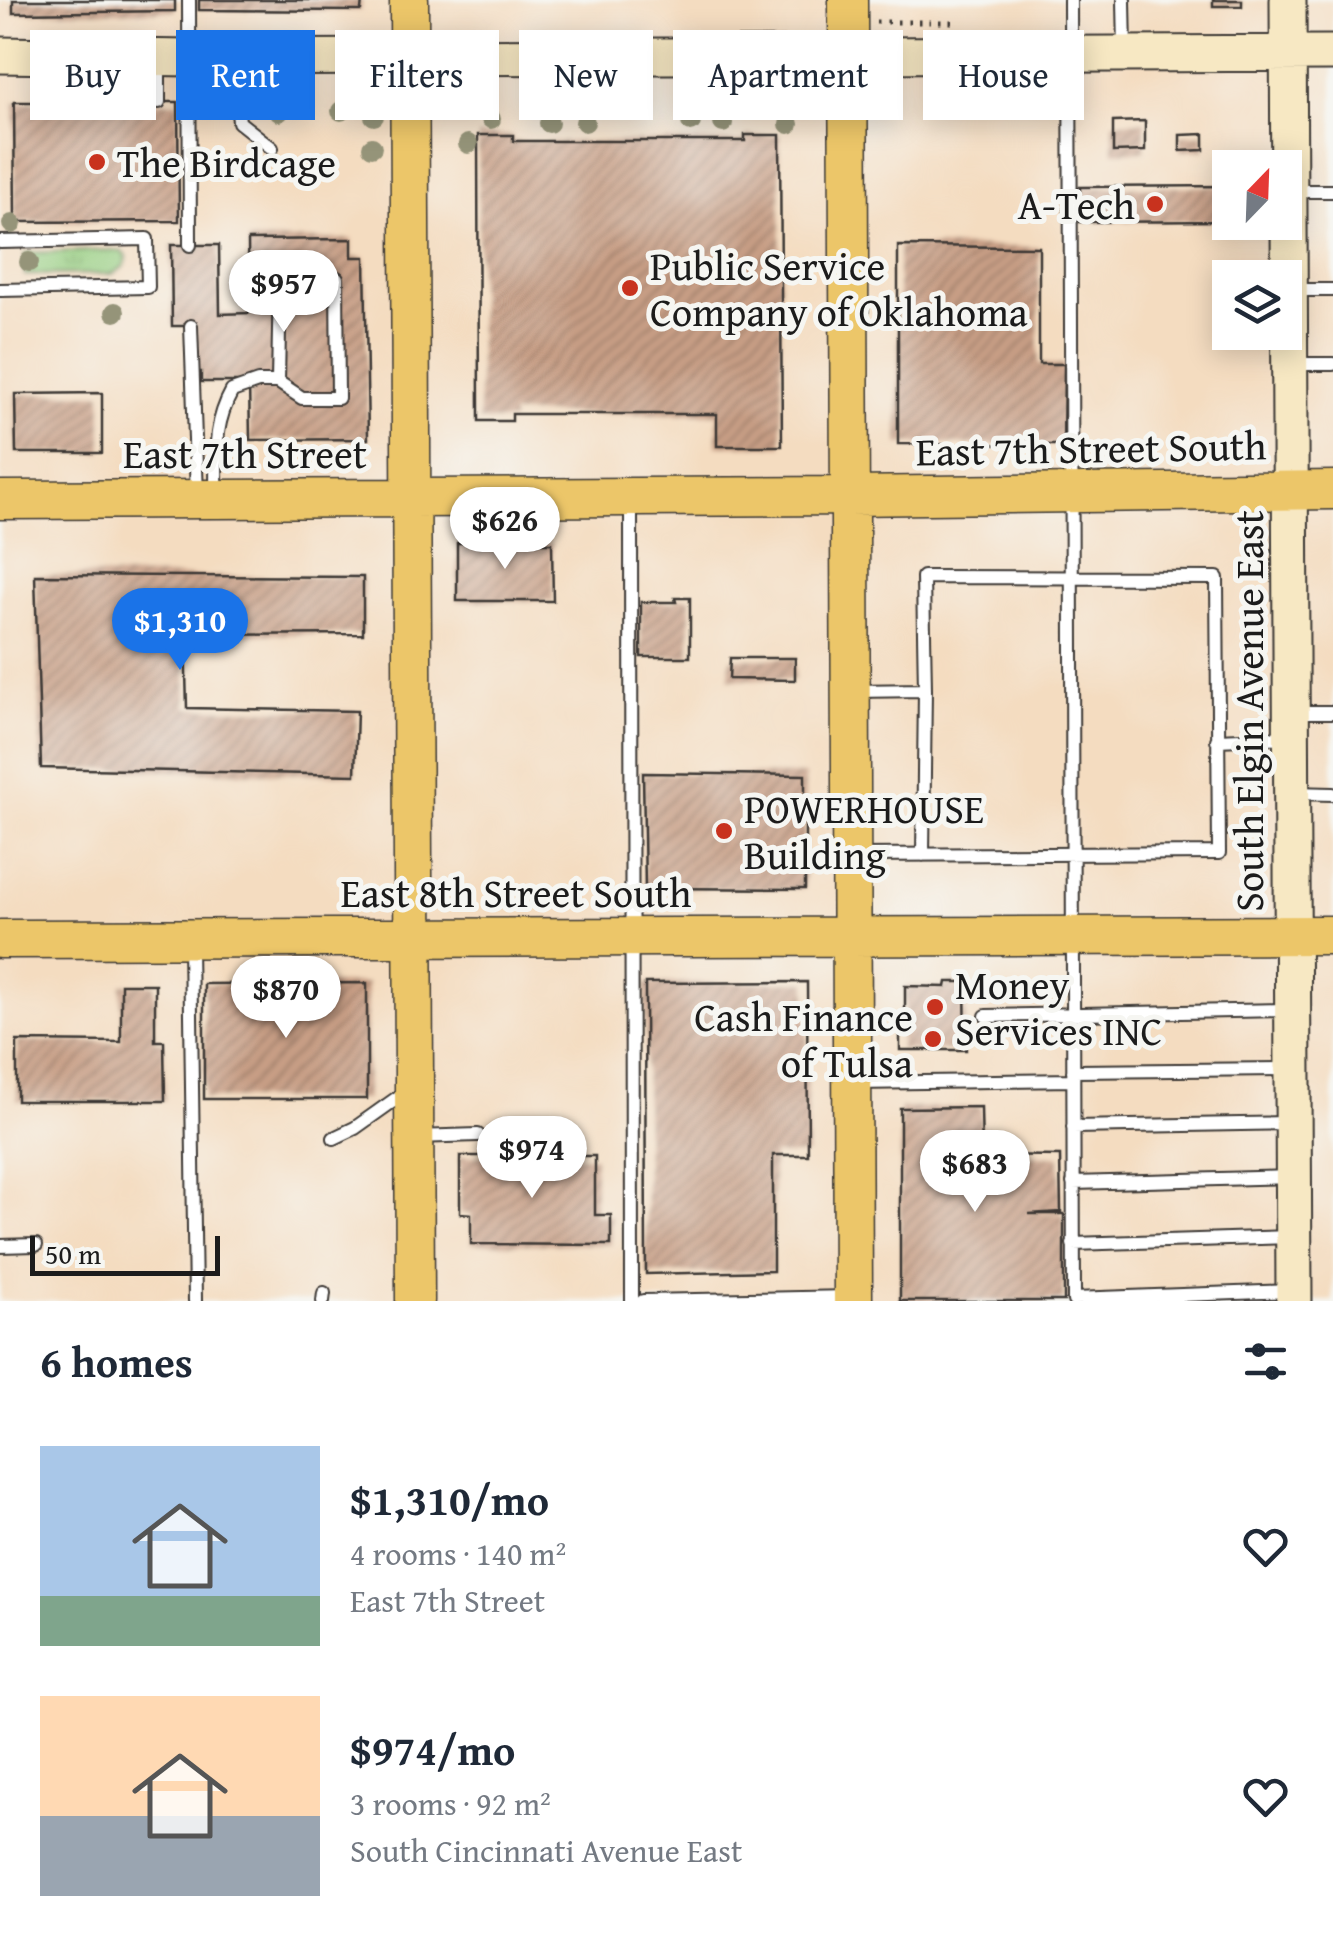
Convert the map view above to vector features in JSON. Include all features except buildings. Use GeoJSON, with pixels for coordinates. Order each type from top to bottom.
{"type":"FeatureCollection","features":[{"type":"Feature","properties":{"kind":"main road"},"geometry":{"type":"LineString","coordinates":[[409,0],[409,30]]}},
{"type":"Feature","properties":{"kind":"main road"},"geometry":{"type":"LineString","coordinates":[[848,0],[848,30]]}},
{"type":"Feature","properties":{"kind":"main road"},"geometry":{"type":"LineString","coordinates":[[409,120],[415,1301]]}},
{"type":"Feature","properties":{"kind":"main road"},"geometry":{"type":"LineString","coordinates":[[848,120],[853,1299]]}},
{"type":"Feature","properties":{"kind":"main road","name":"East 7th Street South"},"geometry":{"type":"LineString","coordinates":[[850,496],[1333,490]]}},
{"type":"Feature","properties":{"kind":"main road","name":"East 7th Street"},"geometry":{"type":"LineString","coordinates":[[0,500],[850,496]]}},
{"type":"Feature","properties":{"kind":"main road","name":"East 8th Street South"},"geometry":{"type":"LineString","coordinates":[[0,939],[1333,935]]}},
{"type":"Feature","properties":{"kind":"street","name":"South Elgin Avenue East"},"geometry":{"type":"LineString","coordinates":[[1288,0],[1288,150]]}},
{"type":"Feature","properties":{"kind":"street"},"geometry":{"type":"LineString","coordinates":[[1084,54],[1333,53]]}},
{"type":"Feature","properties":{"kind":"street"},"geometry":{"type":"LineString","coordinates":[[0,55],[174,58]]}},
{"type":"Feature","properties":{"kind":"street"},"geometry":{"type":"LineString","coordinates":[[499,56],[673,55]]}},
{"type":"Feature","properties":{"kind":"street","name":"South Elgin Avenue East"},"geometry":{"type":"LineString","coordinates":[[1290,350],[1294,1296]]}},
{"type":"Feature","properties":{"kind":"lane"},"geometry":{"type":"LineString","coordinates":[[159,102],[189,0]]}},
{"type":"Feature","properties":{"kind":"lane"},"geometry":{"type":"LineString","coordinates":[[1070,0],[1070,30]]}},
{"type":"Feature","properties":{"kind":"lane"},"geometry":{"type":"LineString","coordinates":[[1124,0],[1124,54]]}},
{"type":"Feature","properties":{"kind":"lane"},"geometry":{"type":"LineString","coordinates":[[174,58],[190,245]]}},
{"type":"Feature","properties":{"kind":"lane"},"geometry":{"type":"LineString","coordinates":[[239,120],[272,148]]}},
{"type":"Feature","properties":{"kind":"lane"},"geometry":{"type":"LineString","coordinates":[[1070,120],[1074,1300],[1294,1296]]}},
{"type":"Feature","properties":{"kind":"lane"},"geometry":{"type":"LineString","coordinates":[[1302,191],[1333,191]]}},
{"type":"Feature","properties":{"kind":"lane"},"geometry":{"type":"LineString","coordinates":[[0,242],[147,239],[148,287],[0,290]]}},
{"type":"Feature","properties":{"kind":"lane"},"geometry":{"type":"LineString","coordinates":[[206,498],[221,411],[232,391],[258,382],[278,382],[302,398],[338,398],[336,278],[280,276],[278,382]]}},
{"type":"Feature","properties":{"kind":"lane"},"geometry":{"type":"LineString","coordinates":[[1302,290],[1333,290]]}},
{"type":"Feature","properties":{"kind":"lane"},"geometry":{"type":"LineString","coordinates":[[191,326],[206,498]]}},
{"type":"Feature","properties":{"kind":"lane"},"geometry":{"type":"LineString","coordinates":[[1290,364],[1333,364]]}},
{"type":"Feature","properties":{"kind":"lane"},"geometry":{"type":"LineString","coordinates":[[630,497],[632,1301]]}},
{"type":"Feature","properties":{"kind":"lane"},"geometry":{"type":"LineString","coordinates":[[852,856],[1218,854],[1217,578],[923,577],[923,854]]}},
{"type":"Feature","properties":{"kind":"lane"},"geometry":{"type":"LineString","coordinates":[[851,691],[925,690]]}},
{"type":"Feature","properties":{"kind":"lane"},"geometry":{"type":"LineString","coordinates":[[1218,740],[1333,712]]}},
{"type":"Feature","properties":{"kind":"lane"},"geometry":{"type":"LineString","coordinates":[[1291,793],[1333,794]]}},
{"type":"Feature","properties":{"kind":"lane"},"geometry":{"type":"LineString","coordinates":[[190,939],[195,1301]]}},
{"type":"Feature","properties":{"kind":"lane"},"geometry":{"type":"LineString","coordinates":[[986,1016],[1292,1010]]}},
{"type":"Feature","properties":{"kind":"lane"},"geometry":{"type":"LineString","coordinates":[[852,1084],[1292,1069]]}},
{"type":"Feature","properties":{"kind":"lane"},"geometry":{"type":"LineString","coordinates":[[334,1138],[414,1087]]}},
{"type":"Feature","properties":{"kind":"lane"},"geometry":{"type":"LineString","coordinates":[[1073,1128],[1293,1123]]}},
{"type":"Feature","properties":{"kind":"lane"},"geometry":{"type":"LineString","coordinates":[[414,1137],[478,1135]]}},
{"type":"Feature","properties":{"kind":"lane"},"geometry":{"type":"LineString","coordinates":[[1073,1183],[1293,1177]]}},
{"type":"Feature","properties":{"kind":"lane"},"geometry":{"type":"LineString","coordinates":[[1074,1244],[1294,1237]]}},
{"type":"Feature","properties":{"kind":"lane"},"geometry":{"type":"LineString","coordinates":[[0,1246],[36,1245]]}},
{"type":"Feature","properties":{"kind":"lane"},"geometry":{"type":"LineString","coordinates":[[644,1301],[853,1299]]}},
{"type":"Feature","properties":{"kind":"green space"},"geometry":{"type":"Polygon","coordinates":[[[114,250],[127,257],[122,268],[111,274],[25,275],[25,253],[114,250]]]}},
{"type":"Feature","properties":{"kind":"place","name":"The Birdcage"},"geometry":{"type":"Point","coordinates":[97,162]}},
{"type":"Feature","properties":{"kind":"place","name":"A-Tech"},"geometry":{"type":"Point","coordinates":[1155,204]}},
{"type":"Feature","properties":{"kind":"place","name":"Public Service Company of Oklahoma"},"geometry":{"type":"Point","coordinates":[630,288]}},
{"type":"Feature","properties":{"kind":"place","name":"POWERHOUSE Building"},"geometry":{"type":"Point","coordinates":[724,831]}},
{"type":"Feature","properties":{"kind":"place","name":"Money Services INC"},"geometry":{"type":"Point","coordinates":[935,1007]}},
{"type":"Feature","properties":{"kind":"place","name":"Cash Finance of Tulsa"},"geometry":{"type":"Point","coordinates":[933,1039]}}]}
